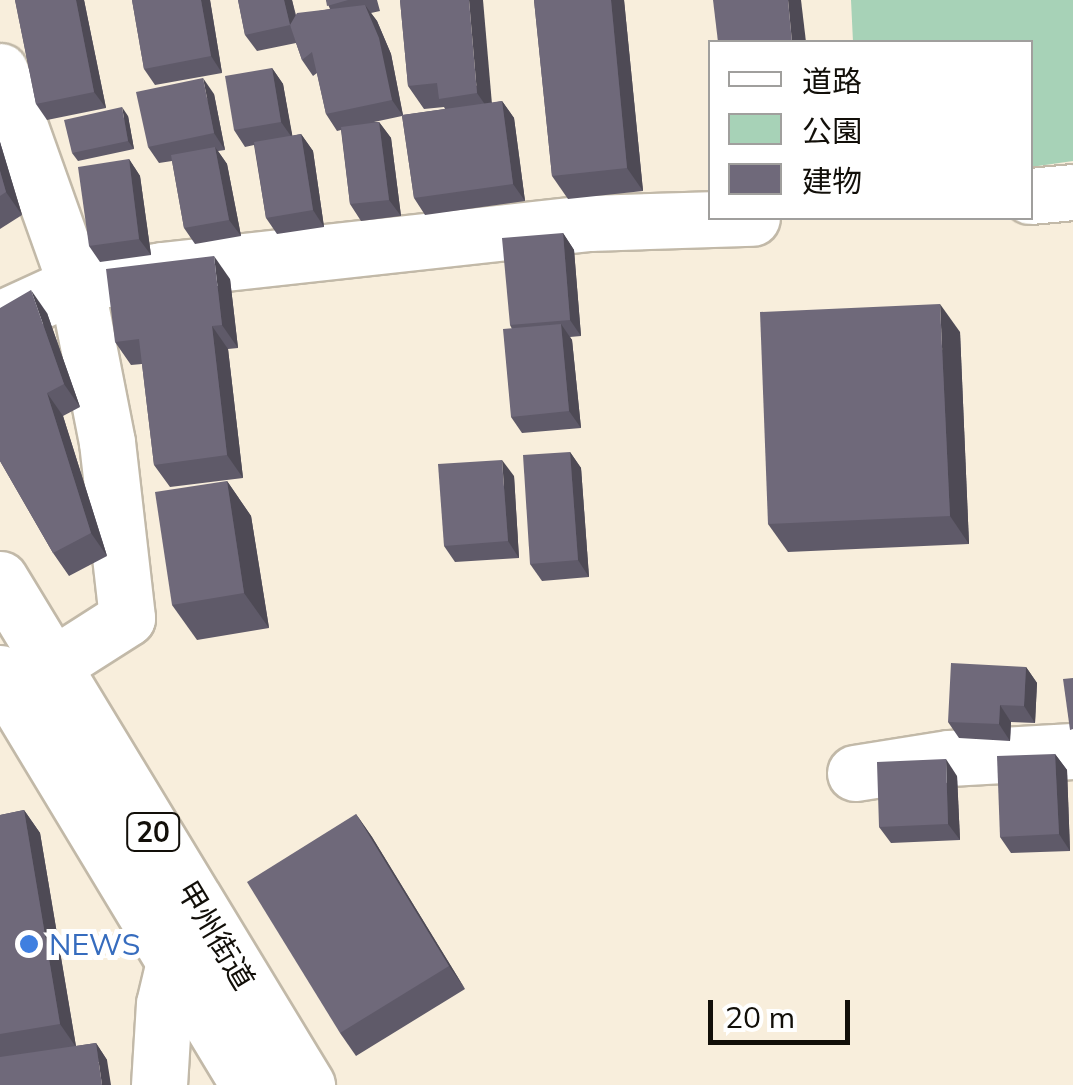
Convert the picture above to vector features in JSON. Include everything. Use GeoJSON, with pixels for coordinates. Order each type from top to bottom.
{"type":"FeatureCollection","features":[{"type":"Feature","properties":{"kind":"main road"},"geometry":{"type":"LineString","coordinates":[[0,71],[76,284],[107,442],[127,618],[26,670]]}},
{"type":"Feature","properties":{"kind":"main road"},"geometry":{"type":"LineString","coordinates":[[1033,196],[1073,192]]}},
{"type":"Feature","properties":{"kind":"main road"},"geometry":{"type":"LineString","coordinates":[[0,319],[76,284],[162,270],[589,224],[708,220]]}},
{"type":"Feature","properties":{"kind":"main road","name":"甲州街道"},"geometry":{"type":"LineString","coordinates":[[0,580],[26,670],[174,962],[249,1085]]}},
{"type":"Feature","properties":{"kind":"main road","name":"甲州街道"},"geometry":{"type":"LineString","coordinates":[[26,670],[308,1085]]}},
{"type":"Feature","properties":{"kind":"main road"},"geometry":{"type":"LineString","coordinates":[[855,774],[950,758],[1073,751]]}},
{"type":"Feature","properties":{"kind":"main road"},"geometry":{"type":"LineString","coordinates":[[159,1085],[164,1004],[174,962]]}},
{"type":"Feature","properties":{"kind":"green space"},"geometry":{"type":"Polygon","coordinates":[[[851,0],[1073,0],[1073,161],[1033,167],[1033,40],[853,40],[851,0]]]}},
{"type":"Feature","properties":{"kind":"building"},"geometry":{"type":"Polygon","coordinates":[[[15,0],[76,0],[94,92],[36,104],[15,0]]]}},
{"type":"Feature","properties":{"kind":"building"},"geometry":{"type":"Polygon","coordinates":[[[132,0],[201,0],[211,56],[144,69],[132,0]]]}},
{"type":"Feature","properties":{"kind":"building"},"geometry":{"type":"Polygon","coordinates":[[[238,0],[284,0],[290,25],[245,35],[238,0]]]}},
{"type":"Feature","properties":{"kind":"building"},"geometry":{"type":"Polygon","coordinates":[[[326,0],[348,0],[327,6],[326,0]]]}},
{"type":"Feature","properties":{"kind":"building"},"geometry":{"type":"Polygon","coordinates":[[[400,0],[469,0],[477,93],[439,99],[437,83],[408,86],[400,0]]]}},
{"type":"Feature","properties":{"kind":"building"},"geometry":{"type":"Polygon","coordinates":[[[534,0],[611,0],[627,168],[552,176],[534,0]]]}},
{"type":"Feature","properties":{"kind":"building"},"geometry":{"type":"Polygon","coordinates":[[[713,0],[788,0],[792,40],[718,40],[713,0]]]}},
{"type":"Feature","properties":{"kind":"building"},"geometry":{"type":"Polygon","coordinates":[[[365,5],[379,38],[392,100],[326,114],[312,52],[302,60],[290,25],[297,13],[365,5]]]}},
{"type":"Feature","properties":{"kind":"building"},"geometry":{"type":"Polygon","coordinates":[[[272,68],[281,122],[234,130],[225,76],[272,68]]]}},
{"type":"Feature","properties":{"kind":"building"},"geometry":{"type":"Polygon","coordinates":[[[203,78],[214,133],[148,147],[136,92],[203,78]]]}},
{"type":"Feature","properties":{"kind":"building"},"geometry":{"type":"Polygon","coordinates":[[[502,101],[513,184],[414,198],[402,115],[502,101]]]}},
{"type":"Feature","properties":{"kind":"building"},"geometry":{"type":"Polygon","coordinates":[[[122,107],[128,141],[72,153],[64,120],[122,107]]]}},
{"type":"Feature","properties":{"kind":"building"},"geometry":{"type":"Polygon","coordinates":[[[379,122],[389,200],[350,204],[341,127],[379,122]]]}},
{"type":"Feature","properties":{"kind":"building"},"geometry":{"type":"Polygon","coordinates":[[[301,134],[313,210],[266,218],[254,142],[301,134]]]}},
{"type":"Feature","properties":{"kind":"building"},"geometry":{"type":"Polygon","coordinates":[[[215,147],[229,220],[184,228],[171,155],[215,147]]]}},
{"type":"Feature","properties":{"kind":"building"},"geometry":{"type":"Polygon","coordinates":[[[129,159],[139,239],[89,246],[78,167],[129,159]]]}},
{"type":"Feature","properties":{"kind":"building"},"geometry":{"type":"Polygon","coordinates":[[[0,171],[6,192],[0,196],[0,171]]]}},
{"type":"Feature","properties":{"kind":"building"},"geometry":{"type":"Polygon","coordinates":[[[563,233],[570,320],[510,325],[502,238],[563,233]]]}},
{"type":"Feature","properties":{"kind":"building"},"geometry":{"type":"Polygon","coordinates":[[[214,256],[222,325],[212,326],[227,455],[154,465],[139,339],[115,342],[106,269],[214,256]]]}},
{"type":"Feature","properties":{"kind":"building"},"geometry":{"type":"Polygon","coordinates":[[[31,290],[64,384],[47,393],[91,533],[53,553],[0,461],[0,308],[31,290]]]}},
{"type":"Feature","properties":{"kind":"building"},"geometry":{"type":"Polygon","coordinates":[[[940,304],[950,516],[768,524],[760,312],[940,304]]]}},
{"type":"Feature","properties":{"kind":"building"},"geometry":{"type":"Polygon","coordinates":[[[561,324],[569,411],[511,417],[503,329],[561,324]]]}},
{"type":"Feature","properties":{"kind":"building"},"geometry":{"type":"Polygon","coordinates":[[[570,452],[578,560],[530,564],[523,455],[570,452]]]}},
{"type":"Feature","properties":{"kind":"building"},"geometry":{"type":"Polygon","coordinates":[[[502,460],[508,541],[444,546],[438,464],[502,460]]]}},
{"type":"Feature","properties":{"kind":"building"},"geometry":{"type":"Polygon","coordinates":[[[227,481],[244,593],[172,605],[155,492],[227,481]]]}},
{"type":"Feature","properties":{"kind":"building"},"geometry":{"type":"Polygon","coordinates":[[[951,663],[1026,667],[1024,706],[1000,705],[999,724],[948,722],[951,663]]]}},
{"type":"Feature","properties":{"kind":"building"},"geometry":{"type":"Polygon","coordinates":[[[1073,678],[1073,729],[1070,730],[1063,679],[1073,678]]]}},
{"type":"Feature","properties":{"kind":"building"},"geometry":{"type":"Polygon","coordinates":[[[1055,754],[1059,834],[1000,837],[997,756],[1055,754]]]}},
{"type":"Feature","properties":{"kind":"building"},"geometry":{"type":"Polygon","coordinates":[[[946,759],[948,824],[879,827],[877,762],[946,759]]]}},
{"type":"Feature","properties":{"kind":"building","name":"NEWS"},"geometry":{"type":"Polygon","coordinates":[[[24,810],[60,1024],[0,1034],[0,815],[24,810]]]}},
{"type":"Feature","properties":{"kind":"building"},"geometry":{"type":"Polygon","coordinates":[[[356,814],[449,966],[340,1033],[247,882],[356,814]]]}},
{"type":"Feature","properties":{"kind":"building"},"geometry":{"type":"Polygon","coordinates":[[[96,1043],[102,1085],[0,1085],[0,1057],[96,1043]]]}},
{"type":"Feature","properties":{"kind":"place","name":"NEWS"},"geometry":{"type":"Point","coordinates":[29,944]}}]}
